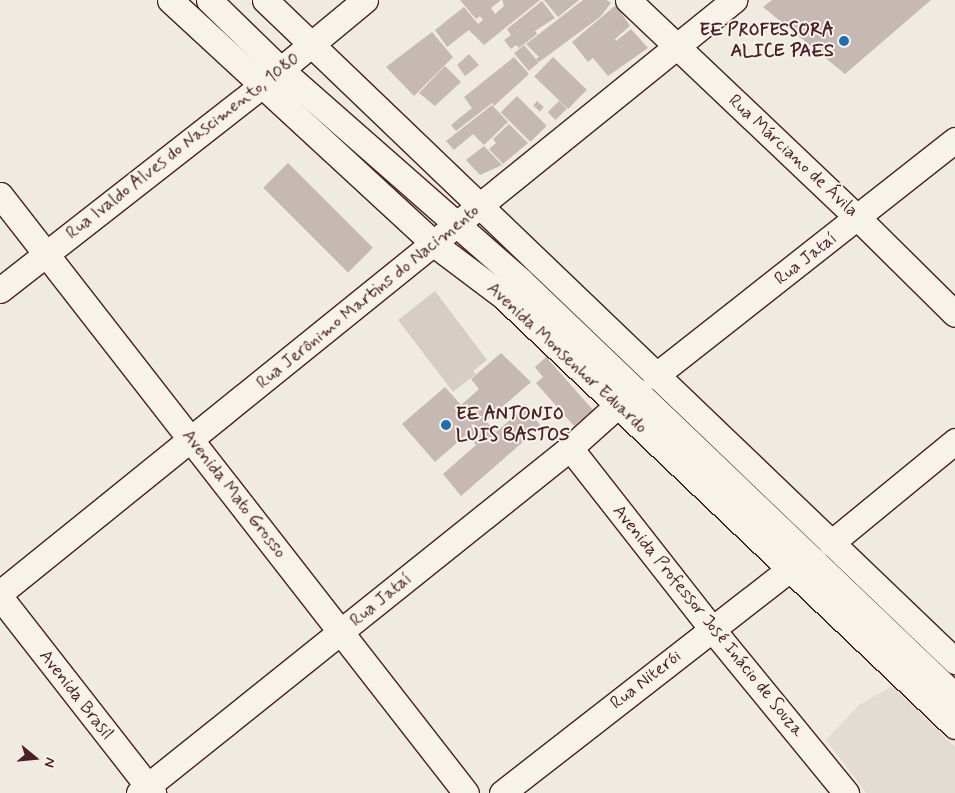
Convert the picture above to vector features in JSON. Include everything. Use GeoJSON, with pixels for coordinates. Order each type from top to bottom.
{"type":"FeatureCollection","features":[{"type":"Feature","properties":{"kind":"street","name":"Avenida Monsenhor Eduardo"},"geometry":{"type":"LineString","coordinates":[[170,0],[434,244],[503,296],[792,568],[955,726]]}},
{"type":"Feature","properties":{"kind":"street"},"geometry":{"type":"LineString","coordinates":[[209,0],[281,70],[458,225],[955,696]]}},
{"type":"Feature","properties":{"kind":"street"},"geometry":{"type":"LineString","coordinates":[[265,0],[481,206],[655,376],[955,661]]}},
{"type":"Feature","properties":{"kind":"street","name":"Rua Ivaldo Alves do Nascimento, 1080"},"geometry":{"type":"LineString","coordinates":[[0,290],[261,86],[366,0]]}},
{"type":"Feature","properties":{"kind":"street","name":"Rua Márciano de Ávila"},"geometry":{"type":"LineString","coordinates":[[628,0],[858,218],[955,314]]}},
{"type":"Feature","properties":{"kind":"street","name":"Rua Jerônimo Martins do Nacimento"},"geometry":{"type":"LineString","coordinates":[[0,593],[458,225],[734,0]]}},
{"type":"Feature","properties":{"kind":"street","name":"Rua Jataí"},"geometry":{"type":"LineString","coordinates":[[655,376],[955,140]]}},
{"type":"Feature","properties":{"kind":"street","name":"Avenida Mato Grosso"},"geometry":{"type":"LineString","coordinates":[[0,195],[466,793]]}},
{"type":"Feature","properties":{"kind":"street","name":"Rua Jataí"},"geometry":{"type":"LineString","coordinates":[[147,791],[570,448],[619,404]]}},
{"type":"Feature","properties":{"kind":"street"},"geometry":{"type":"LineString","coordinates":[[831,543],[955,442]]}},
{"type":"Feature","properties":{"kind":"street","name":"Avenida Professor José Inácio de Souza"},"geometry":{"type":"LineString","coordinates":[[570,448],[712,629],[846,793]]}},
{"type":"Feature","properties":{"kind":"street","name":"Rua Niterói"},"geometry":{"type":"LineString","coordinates":[[502,793],[792,568]]}},
{"type":"Feature","properties":{"kind":"street","name":"Avenida Brasil"},"geometry":{"type":"LineString","coordinates":[[0,596],[147,791]]}},
{"type":"Feature","properties":{"kind":"shaded area","name":"EE ANTONIO LUIS BASTOS"},"geometry":{"type":"Polygon","coordinates":[[[435,291],[487,360],[473,371],[476,374],[453,392],[398,320],[435,291]]]}},
{"type":"Feature","properties":{"kind":"shaded area"},"geometry":{"type":"Polygon","coordinates":[[[892,686],[955,747],[955,793],[866,793],[826,740],[859,705],[892,686]]]}},
{"type":"Feature","properties":{"kind":"building"},"geometry":{"type":"Polygon","coordinates":[[[460,0],[501,0],[491,8],[495,14],[504,6],[502,0],[540,0],[484,45],[469,30],[447,47],[435,30],[464,7],[478,24],[483,20],[480,16],[476,19],[460,0]]]}},
{"type":"Feature","properties":{"kind":"building"},"geometry":{"type":"Polygon","coordinates":[[[544,0],[579,0],[558,17],[544,0]]]}},
{"type":"Feature","properties":{"kind":"building"},"geometry":{"type":"Polygon","coordinates":[[[583,0],[607,0],[611,3],[600,17],[539,62],[536,59],[539,57],[526,44],[583,0]]]}},
{"type":"Feature","properties":{"kind":"building","name":"EE PROFESSORA ALICE PAES"},"geometry":{"type":"Polygon","coordinates":[[[772,0],[931,0],[845,74],[763,7],[772,0]]]}},
{"type":"Feature","properties":{"kind":"building"},"geometry":{"type":"Polygon","coordinates":[[[542,1],[555,18],[535,31],[537,34],[519,48],[516,45],[511,49],[504,40],[511,35],[507,29],[542,1]]]}},
{"type":"Feature","properties":{"kind":"building"},"geometry":{"type":"Polygon","coordinates":[[[616,5],[630,26],[615,39],[616,41],[631,29],[648,48],[608,76],[593,58],[588,62],[572,42],[616,5]]]}},
{"type":"Feature","properties":{"kind":"building"},"geometry":{"type":"Polygon","coordinates":[[[432,32],[453,57],[414,96],[386,67],[432,32]]]}},
{"type":"Feature","properties":{"kind":"building"},"geometry":{"type":"Polygon","coordinates":[[[524,45],[539,63],[529,71],[514,53],[524,45]]]}},
{"type":"Feature","properties":{"kind":"building"},"geometry":{"type":"Polygon","coordinates":[[[469,54],[479,65],[465,76],[457,65],[469,54]]]}},
{"type":"Feature","properties":{"kind":"building"},"geometry":{"type":"Polygon","coordinates":[[[514,57],[529,74],[494,106],[492,103],[456,131],[451,125],[472,108],[464,97],[514,57]]]}},
{"type":"Feature","properties":{"kind":"building"},"geometry":{"type":"Polygon","coordinates":[[[553,57],[587,90],[568,109],[534,76],[553,57]]]}},
{"type":"Feature","properties":{"kind":"building"},"geometry":{"type":"Polygon","coordinates":[[[445,66],[461,82],[435,106],[419,93],[445,66]]]}},
{"type":"Feature","properties":{"kind":"building"},"geometry":{"type":"Polygon","coordinates":[[[517,96],[547,126],[530,142],[501,112],[517,96]]]}},
{"type":"Feature","properties":{"kind":"building"},"geometry":{"type":"Polygon","coordinates":[[[537,101],[544,107],[540,111],[533,106],[537,101]]]}},
{"type":"Feature","properties":{"kind":"building"},"geometry":{"type":"Polygon","coordinates":[[[559,101],[567,109],[555,120],[548,112],[559,101]]]}},
{"type":"Feature","properties":{"kind":"building"},"geometry":{"type":"Polygon","coordinates":[[[492,105],[508,122],[484,145],[473,134],[454,150],[446,141],[492,105]]]}},
{"type":"Feature","properties":{"kind":"building"},"geometry":{"type":"Polygon","coordinates":[[[509,124],[528,143],[503,164],[489,149],[496,143],[493,139],[509,124]]]}},
{"type":"Feature","properties":{"kind":"building"},"geometry":{"type":"Polygon","coordinates":[[[484,146],[502,165],[480,175],[466,160],[484,146]]]}},
{"type":"Feature","properties":{"kind":"building"},"geometry":{"type":"Polygon","coordinates":[[[288,163],[373,248],[348,273],[263,188],[288,163]]]}},
{"type":"Feature","properties":{"kind":"building","name":"EE ANTONIO LUIS BASTOS"},"geometry":{"type":"Polygon","coordinates":[[[501,353],[531,382],[486,421],[496,432],[525,407],[541,426],[461,496],[443,474],[476,445],[467,434],[435,462],[402,424],[445,387],[461,405],[479,389],[471,379],[501,353]]]}},
{"type":"Feature","properties":{"kind":"building","name":"EE ANTONIO LUIS BASTOS"},"geometry":{"type":"Polygon","coordinates":[[[546,357],[593,410],[574,426],[536,383],[543,377],[535,367],[546,357]]]}},
{"type":"Feature","properties":{"kind":"place","name":"EE PROFESSORA ALICE PAES"},"geometry":{"type":"Point","coordinates":[844,41]}},
{"type":"Feature","properties":{"kind":"place","name":"EE ANTONIO LUIS BASTOS"},"geometry":{"type":"Point","coordinates":[446,425]}}]}
